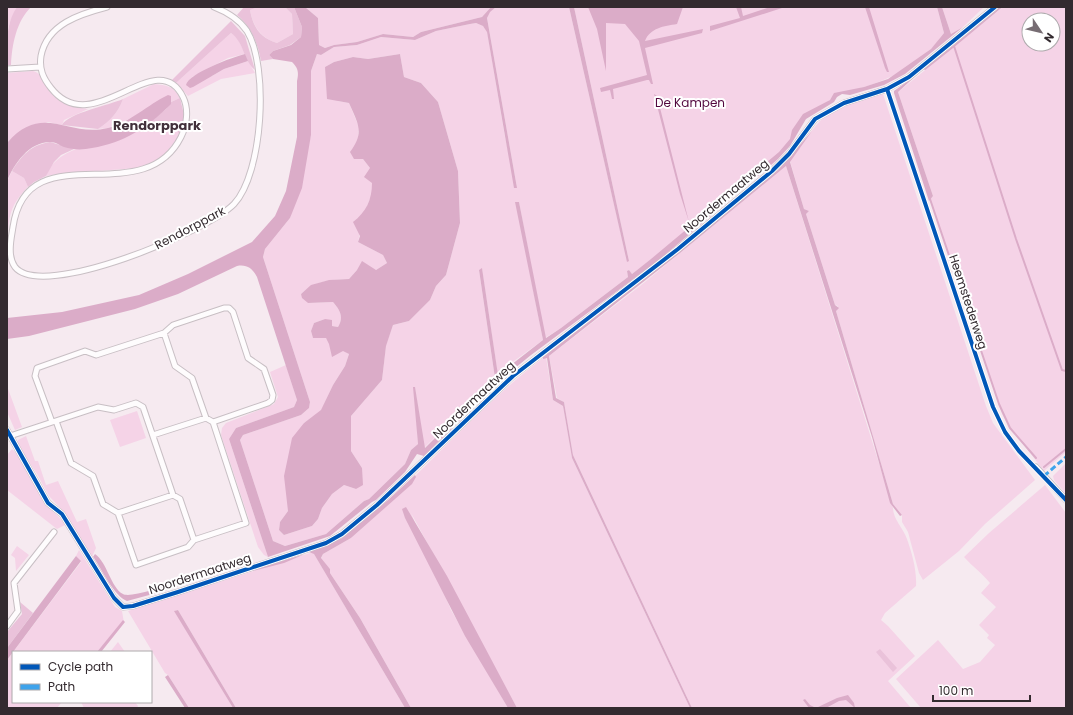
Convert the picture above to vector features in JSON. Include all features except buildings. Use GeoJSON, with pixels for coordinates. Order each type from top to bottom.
{"type":"FeatureCollection","features":[{"type":"Feature","properties":{"kind":"street"},"geometry":{"type":"LineString","coordinates":[[7,69],[40,67],[43,50],[53,32],[76,17],[107,7]]}},
{"type":"Feature","properties":{"kind":"street","name":"Rendorppark"},"geometry":{"type":"LineString","coordinates":[[40,67],[48,83],[58,96],[72,103],[83,104],[108,100],[145,81],[160,79],[168,82],[176,87],[182,95],[186,105],[186,123],[177,144],[169,155],[158,164],[142,170],[51,178],[36,185],[18,204],[14,220],[9,256],[19,270],[30,276],[38,277],[100,267],[132,257],[165,243],[217,216],[232,205],[243,191],[252,168],[259,114],[258,69],[254,48],[247,31],[234,17],[214,7]]}},
{"type":"Feature","properties":{"kind":"street","name":"Noordermaatweg"},"geometry":{"type":"LineString","coordinates":[[7,430],[48,503],[62,514],[114,598],[124,607],[133,606],[178,592],[326,543],[342,534],[377,505],[518,372],[662,262],[772,171],[789,154],[815,119],[844,103],[887,89],[909,76],[994,7]]}},
{"type":"Feature","properties":{"kind":"street"},"geometry":{"type":"LineString","coordinates":[[164,333],[175,366],[192,378],[206,418],[213,422],[246,523],[194,540],[188,547],[136,565],[118,512],[103,504],[93,476],[71,463],[35,376],[37,368],[85,351],[96,354],[164,333],[173,325],[224,308],[229,308],[234,312],[248,358],[264,369],[273,398],[268,403],[213,422]]}},
{"type":"Feature","properties":{"kind":"street"},"geometry":{"type":"LineString","coordinates":[[7,442],[10,436],[98,407],[114,410],[136,403],[144,407],[173,495],[180,499],[194,540]]}},
{"type":"Feature","properties":{"kind":"street"},"geometry":{"type":"LineString","coordinates":[[153,435],[206,418]]}},
{"type":"Feature","properties":{"kind":"street"},"geometry":{"type":"LineString","coordinates":[[1036,467],[1066,500]]}},
{"type":"Feature","properties":{"kind":"street"},"geometry":{"type":"LineString","coordinates":[[118,512],[173,495]]}},
{"type":"Feature","properties":{"kind":"street"},"geometry":{"type":"LineString","coordinates":[[7,584],[14,583],[54,532]]}},
{"type":"Feature","properties":{"kind":"street"},"geometry":{"type":"LineString","coordinates":[[7,626],[18,611],[14,583]]}},
{"type":"Feature","properties":{"kind":"green space"},"geometry":{"type":"Polygon","coordinates":[[[7,7],[17,7],[7,32],[7,7]]]}},
{"type":"Feature","properties":{"kind":"green space"},"geometry":{"type":"Polygon","coordinates":[[[258,7],[285,7],[292,14],[293,34],[277,43],[262,35],[255,26],[250,10],[258,7]]]}},
{"type":"Feature","properties":{"kind":"green space"},"geometry":{"type":"Polygon","coordinates":[[[305,7],[491,7],[482,17],[421,32],[413,37],[383,34],[357,42],[334,45],[325,48],[319,45],[318,18],[305,7]]]}},
{"type":"Feature","properties":{"kind":"green space","name":"De Kampen"},"geometry":{"type":"Polygon","coordinates":[[[496,7],[569,7],[624,248],[629,261],[574,7],[937,7],[944,33],[933,47],[921,58],[898,73],[861,88],[834,94],[830,100],[804,120],[775,162],[759,176],[632,274],[629,270],[627,271],[628,277],[561,328],[545,338],[519,202],[516,202],[543,340],[510,364],[498,376],[482,269],[479,270],[495,378],[424,448],[415,388],[418,444],[411,450],[405,464],[369,499],[364,501],[326,534],[285,546],[273,541],[240,440],[243,435],[301,415],[309,408],[310,402],[263,257],[265,249],[290,218],[311,135],[311,71],[317,54],[321,55],[334,47],[357,45],[381,37],[415,40],[436,31],[470,24],[476,23],[483,26],[487,31],[505,137],[517,188],[487,18],[489,12],[496,7]],[[400,54],[368,59],[353,57],[334,62],[325,67],[338,101],[349,103],[359,127],[358,140],[363,159],[370,168],[372,194],[364,214],[358,242],[383,255],[387,263],[376,270],[357,270],[349,279],[329,280],[318,283],[301,294],[308,303],[333,302],[341,317],[338,327],[332,326],[325,319],[314,323],[311,331],[313,338],[326,338],[338,353],[343,350],[349,354],[345,366],[333,385],[321,411],[304,423],[288,511],[280,522],[279,530],[284,535],[312,526],[318,519],[322,508],[332,494],[344,485],[356,489],[362,468],[351,451],[351,416],[382,380],[386,345],[393,325],[409,321],[430,300],[436,286],[446,275],[460,223],[458,171],[438,102],[421,83],[404,77],[400,54]]]}},
{"type":"Feature","properties":{"kind":"green space"},"geometry":{"type":"Polygon","coordinates":[[[942,7],[984,7],[963,27],[951,34],[942,7]]]}},
{"type":"Feature","properties":{"kind":"green space"},"geometry":{"type":"Polygon","coordinates":[[[1003,7],[1066,7],[1066,452],[1044,471],[1007,423],[1002,414],[930,199],[933,196],[898,92],[1003,7]]]}},
{"type":"Feature","properties":{"kind":"green space"},"geometry":{"type":"Polygon","coordinates":[[[231,33],[237,37],[245,54],[228,58],[192,77],[212,76],[224,69],[248,61],[255,73],[221,79],[188,96],[176,83],[231,33]]]}},
{"type":"Feature","properties":{"kind":"green space"},"geometry":{"type":"Polygon","coordinates":[[[37,72],[42,77],[51,93],[63,102],[88,109],[64,120],[62,125],[48,122],[12,138],[7,143],[7,73],[37,72]]]}},
{"type":"Feature","properties":{"kind":"green space"},"geometry":{"type":"Polygon","coordinates":[[[154,84],[169,87],[178,94],[180,98],[171,102],[168,96],[136,116],[108,128],[98,129],[113,116],[123,99],[154,84]]]}},
{"type":"Feature","properties":{"kind":"green space"},"geometry":{"type":"Polygon","coordinates":[[[883,94],[986,406],[993,423],[1035,480],[985,524],[959,551],[923,580],[919,573],[908,532],[902,522],[902,515],[893,504],[836,311],[838,306],[835,305],[806,214],[809,211],[804,209],[790,161],[820,121],[826,116],[850,104],[883,94]]]}},
{"type":"Feature","properties":{"kind":"green space"},"geometry":{"type":"Polygon","coordinates":[[[145,126],[150,130],[174,127],[180,135],[161,159],[138,168],[46,176],[53,164],[64,155],[76,149],[133,133],[145,126]]]}},
{"type":"Feature","properties":{"kind":"green space"},"geometry":{"type":"Polygon","coordinates":[[[786,166],[893,512],[907,539],[914,562],[916,586],[885,613],[881,620],[915,656],[888,681],[911,708],[692,708],[573,455],[564,402],[557,398],[549,356],[640,286],[786,166]]]}},
{"type":"Feature","properties":{"kind":"green space"},"geometry":{"type":"Polygon","coordinates":[[[12,171],[24,178],[28,187],[16,201],[10,215],[7,248],[7,181],[12,171]]]}},
{"type":"Feature","properties":{"kind":"green space"},"geometry":{"type":"Polygon","coordinates":[[[546,357],[553,400],[563,406],[572,458],[690,708],[517,708],[411,513],[451,610],[508,708],[411,708],[360,618],[330,573],[330,569],[321,559],[323,554],[351,538],[408,487],[416,475],[478,415],[526,371],[546,357]]]}},
{"type":"Feature","properties":{"kind":"green space"},"geometry":{"type":"Polygon","coordinates":[[[286,365],[297,400],[294,407],[236,428],[229,439],[268,557],[264,555],[258,547],[221,435],[222,428],[226,423],[274,404],[278,397],[270,372],[286,365]]]}},
{"type":"Feature","properties":{"kind":"green space"},"geometry":{"type":"Polygon","coordinates":[[[7,386],[22,427],[15,430],[7,412],[7,386]]]}},
{"type":"Feature","properties":{"kind":"green space"},"geometry":{"type":"Polygon","coordinates":[[[137,411],[146,438],[120,447],[110,420],[137,411]]]}},
{"type":"Feature","properties":{"kind":"green space"},"geometry":{"type":"Polygon","coordinates":[[[26,436],[35,461],[38,461],[46,485],[58,481],[77,522],[86,519],[96,548],[92,557],[63,511],[49,496],[37,474],[17,444],[18,440],[26,436]]]}},
{"type":"Feature","properties":{"kind":"green space"},"geometry":{"type":"Polygon","coordinates":[[[12,449],[26,467],[45,502],[65,525],[57,529],[7,490],[7,455],[12,449]]]}},
{"type":"Feature","properties":{"kind":"green space"},"geometry":{"type":"Polygon","coordinates":[[[1066,463],[1066,494],[1054,480],[1053,476],[1066,463]]]}},
{"type":"Feature","properties":{"kind":"green space"},"geometry":{"type":"Polygon","coordinates":[[[1045,485],[1066,513],[1066,708],[921,708],[896,679],[938,640],[963,669],[980,662],[995,645],[987,638],[989,635],[979,625],[996,607],[981,593],[990,583],[964,557],[989,533],[1045,485]]]}},
{"type":"Feature","properties":{"kind":"green space"},"geometry":{"type":"Polygon","coordinates":[[[17,546],[29,555],[16,571],[15,558],[11,555],[17,546]]]}},
{"type":"Feature","properties":{"kind":"green space"},"geometry":{"type":"Polygon","coordinates":[[[79,550],[115,607],[122,611],[124,623],[102,651],[14,651],[81,562],[76,556],[79,550]]]}},
{"type":"Feature","properties":{"kind":"green space"},"geometry":{"type":"Polygon","coordinates":[[[313,552],[405,708],[236,708],[178,610],[175,611],[233,708],[189,708],[168,675],[165,673],[128,611],[313,552]]]}},
{"type":"Feature","properties":{"kind":"green space"},"geometry":{"type":"Polygon","coordinates":[[[118,642],[124,651],[111,651],[118,642]]]}},
{"type":"Feature","properties":{"kind":"green space"},"geometry":{"type":"Polygon","coordinates":[[[12,653],[12,703],[61,703],[57,708],[7,708],[7,660],[12,653]]]}},
{"type":"Feature","properties":{"kind":"green space"},"geometry":{"type":"Polygon","coordinates":[[[82,703],[136,703],[138,706],[137,708],[84,708],[82,703]]]}},
{"type":"Feature","properties":{"kind":"shaded area"},"geometry":{"type":"Polygon","coordinates":[[[17,7],[31,7],[18,27],[12,50],[11,65],[7,65],[7,43],[10,21],[17,7]]]}},
{"type":"Feature","properties":{"kind":"shaded area"},"geometry":{"type":"Polygon","coordinates":[[[244,7],[258,7],[250,10],[255,27],[266,38],[277,43],[293,34],[292,14],[285,7],[294,7],[302,27],[301,37],[290,45],[273,51],[269,55],[273,59],[261,61],[258,48],[250,30],[237,15],[244,7]]]}},
{"type":"Feature","properties":{"kind":"shaded area"},"geometry":{"type":"Polygon","coordinates":[[[294,7],[305,7],[318,18],[319,45],[325,48],[334,45],[357,42],[383,34],[413,37],[421,32],[482,17],[491,7],[496,7],[490,12],[487,18],[517,188],[514,188],[487,32],[483,26],[476,23],[436,31],[415,40],[381,37],[357,45],[334,47],[321,55],[317,54],[311,71],[311,135],[302,188],[290,218],[265,249],[263,257],[310,402],[309,408],[301,415],[243,435],[240,440],[273,541],[285,546],[326,534],[364,501],[369,499],[405,464],[411,450],[418,444],[413,387],[415,387],[425,448],[495,378],[479,270],[482,268],[498,375],[543,340],[515,202],[519,202],[546,338],[628,277],[627,271],[629,270],[632,274],[651,259],[779,152],[790,139],[792,130],[803,114],[830,100],[834,93],[864,87],[888,79],[931,49],[944,33],[937,7],[942,7],[951,34],[963,27],[905,74],[884,85],[850,95],[842,94],[837,97],[834,102],[806,119],[790,146],[778,159],[659,260],[531,355],[504,377],[424,456],[417,454],[405,472],[376,500],[330,536],[268,557],[229,439],[236,428],[294,407],[297,400],[257,277],[252,269],[247,266],[237,266],[178,294],[135,309],[29,336],[7,339],[7,318],[62,312],[139,295],[188,274],[252,242],[275,216],[286,191],[297,137],[298,70],[292,62],[273,59],[269,55],[273,51],[291,45],[301,37],[302,27],[294,7]]]}},
{"type":"Feature","properties":{"kind":"shaded area"},"geometry":{"type":"Polygon","coordinates":[[[569,7],[574,7],[629,261],[627,262],[569,7]]]}},
{"type":"Feature","properties":{"kind":"shaded area"},"geometry":{"type":"Polygon","coordinates":[[[588,7],[683,7],[677,24],[654,30],[645,41],[703,29],[702,33],[645,48],[653,84],[647,80],[613,89],[614,99],[612,99],[610,90],[601,92],[600,88],[647,75],[639,41],[625,24],[606,23],[606,71],[597,29],[588,7]]]}},
{"type":"Feature","properties":{"kind":"shaded area"},"geometry":{"type":"Polygon","coordinates":[[[736,7],[741,7],[743,16],[770,7],[782,8],[710,31],[710,26],[740,18],[736,7]]]}},
{"type":"Feature","properties":{"kind":"shaded area"},"geometry":{"type":"Polygon","coordinates":[[[865,7],[869,7],[889,72],[887,72],[885,68],[865,7]]]}},
{"type":"Feature","properties":{"kind":"shaded area"},"geometry":{"type":"Polygon","coordinates":[[[231,21],[245,36],[255,70],[248,61],[239,41],[231,33],[176,83],[172,80],[231,21]]]}},
{"type":"Feature","properties":{"kind":"shaded area"},"geometry":{"type":"Polygon","coordinates":[[[245,54],[248,61],[224,69],[193,87],[190,88],[186,85],[189,80],[203,71],[231,58],[245,54]]]}},
{"type":"Feature","properties":{"kind":"shaded area"},"geometry":{"type":"Polygon","coordinates":[[[400,54],[404,77],[421,83],[438,102],[458,171],[460,223],[446,275],[436,286],[430,300],[409,321],[393,325],[386,346],[382,380],[351,416],[351,451],[362,468],[363,485],[356,489],[344,485],[332,494],[322,508],[318,519],[312,526],[284,535],[279,530],[280,522],[288,511],[284,476],[292,438],[304,423],[321,410],[333,385],[345,366],[349,354],[343,351],[332,357],[326,338],[313,338],[311,331],[314,323],[325,319],[332,320],[332,326],[338,327],[341,317],[333,302],[308,303],[302,298],[301,294],[311,285],[329,280],[349,279],[357,270],[362,261],[376,270],[387,263],[383,255],[358,242],[360,236],[353,222],[365,210],[371,195],[372,183],[364,177],[370,168],[363,159],[354,159],[350,152],[355,145],[359,133],[357,122],[349,103],[327,99],[325,67],[334,62],[353,57],[368,59],[400,54]]]}},
{"type":"Feature","properties":{"kind":"shaded area"},"geometry":{"type":"Polygon","coordinates":[[[919,73],[898,92],[933,196],[929,201],[894,93],[894,91],[919,73]]]}},
{"type":"Feature","properties":{"kind":"shaded area"},"geometry":{"type":"Polygon","coordinates":[[[654,94],[657,96],[689,222],[680,194],[654,94]]]}},
{"type":"Feature","properties":{"kind":"shaded area"},"geometry":{"type":"Polygon","coordinates":[[[168,95],[171,96],[171,104],[135,133],[104,146],[89,149],[67,148],[52,142],[42,143],[35,146],[23,155],[7,181],[7,143],[20,131],[32,125],[44,123],[80,129],[93,130],[108,128],[132,118],[168,95]]]}},
{"type":"Feature","properties":{"kind":"shaded area"},"geometry":{"type":"Polygon","coordinates":[[[180,98],[185,119],[180,135],[174,127],[155,130],[145,126],[166,109],[171,102],[180,98]]]}},
{"type":"Feature","properties":{"kind":"shaded area"},"geometry":{"type":"Polygon","coordinates":[[[123,99],[113,116],[98,129],[62,125],[72,117],[81,113],[123,99]]]}},
{"type":"Feature","properties":{"kind":"shaded area"},"geometry":{"type":"Polygon","coordinates":[[[812,131],[790,162],[804,209],[809,211],[806,214],[835,305],[839,308],[836,311],[893,504],[902,515],[900,516],[890,503],[872,437],[786,166],[680,253],[549,356],[556,398],[564,402],[573,455],[692,708],[690,708],[572,458],[563,406],[553,400],[547,358],[543,359],[543,357],[608,307],[778,170],[812,131]]]}},
{"type":"Feature","properties":{"kind":"shaded area"},"geometry":{"type":"Polygon","coordinates":[[[50,142],[74,149],[61,155],[54,162],[46,176],[28,187],[24,178],[12,171],[19,160],[32,148],[43,143],[50,142]]]}},
{"type":"Feature","properties":{"kind":"shaded area"},"geometry":{"type":"Polygon","coordinates":[[[415,475],[416,477],[412,484],[351,538],[323,554],[321,558],[330,569],[330,573],[360,618],[411,708],[405,708],[314,554],[309,552],[342,538],[388,500],[415,475]]]}},
{"type":"Feature","properties":{"kind":"shaded area"},"geometry":{"type":"Polygon","coordinates":[[[406,507],[447,576],[517,708],[508,708],[465,636],[405,518],[402,509],[406,507]]]}},
{"type":"Feature","properties":{"kind":"shaded area"},"geometry":{"type":"Polygon","coordinates":[[[95,554],[103,563],[119,591],[123,594],[131,595],[180,581],[243,558],[246,558],[248,561],[164,591],[127,601],[117,594],[93,557],[95,554]]]}},
{"type":"Feature","properties":{"kind":"shaded area"},"geometry":{"type":"Polygon","coordinates":[[[305,554],[284,563],[225,578],[305,554]]]}},
{"type":"Feature","properties":{"kind":"shaded area"},"geometry":{"type":"Polygon","coordinates":[[[76,556],[81,561],[14,651],[12,651],[7,660],[7,648],[76,556]]]}},
{"type":"Feature","properties":{"kind":"shaded area"},"geometry":{"type":"Polygon","coordinates":[[[20,602],[33,613],[7,648],[7,632],[22,614],[20,602]]]}},
{"type":"Feature","properties":{"kind":"shaded area"},"geometry":{"type":"Polygon","coordinates":[[[178,610],[236,708],[233,708],[174,611],[178,610]]]}},
{"type":"Feature","properties":{"kind":"shaded area"},"geometry":{"type":"Polygon","coordinates":[[[123,620],[125,622],[102,651],[98,651],[123,620]]]}},
{"type":"Feature","properties":{"kind":"shaded area"},"geometry":{"type":"Polygon","coordinates":[[[880,649],[897,668],[893,672],[876,652],[880,649]]]}},
{"type":"Feature","properties":{"kind":"shaded area"},"geometry":{"type":"Polygon","coordinates":[[[168,675],[189,708],[185,708],[165,677],[168,675]]]}},
{"type":"Feature","properties":{"kind":"shaded area"},"geometry":{"type":"Polygon","coordinates":[[[848,695],[854,703],[855,708],[846,700],[839,701],[826,708],[816,708],[837,698],[848,695]]]}},
{"type":"Feature","properties":{"kind":"shaded area"},"geometry":{"type":"Polygon","coordinates":[[[805,699],[810,705],[816,708],[809,708],[803,700],[805,699]]]}},
{"type":"Feature","properties":{"kind":"waterway"},"geometry":{"type":"LineString","coordinates":[[1001,7],[954,46],[1016,239],[1062,370],[1066,371]]}},
{"type":"Feature","properties":{"kind":"waterway"},"geometry":{"type":"LineString","coordinates":[[925,69],[954,46]]}},
{"type":"Feature","properties":{"kind":"waterway"},"geometry":{"type":"LineString","coordinates":[[930,199],[999,404],[1010,428],[1036,458]]}},
{"type":"Feature","properties":{"kind":"waterway"},"geometry":{"type":"LineString","coordinates":[[1044,467],[1066,449]]}},
{"type":"Feature","properties":{"kind":"marked path"},"geometry":{"type":"LineString","coordinates":[[1044,476],[1066,457]]}},
{"type":"Feature","properties":{"kind":"cycle path"},"geometry":{"type":"LineString","coordinates":[[7,430],[48,503],[62,514],[114,598],[123,607],[133,606],[178,592],[326,543],[342,534],[377,505],[513,376],[678,249],[772,171],[789,154],[815,119],[844,103],[887,89],[909,77],[995,7]]}},
{"type":"Feature","properties":{"kind":"cycle path","name":"Heemstederweg"},"geometry":{"type":"LineString","coordinates":[[887,89],[993,407],[1005,432],[1019,451],[1066,500]]}},
{"type":"Feature","properties":{"kind":"district","name":"Rendorppark"},"geometry":{"type":"Point","coordinates":[157,125]}}]}
